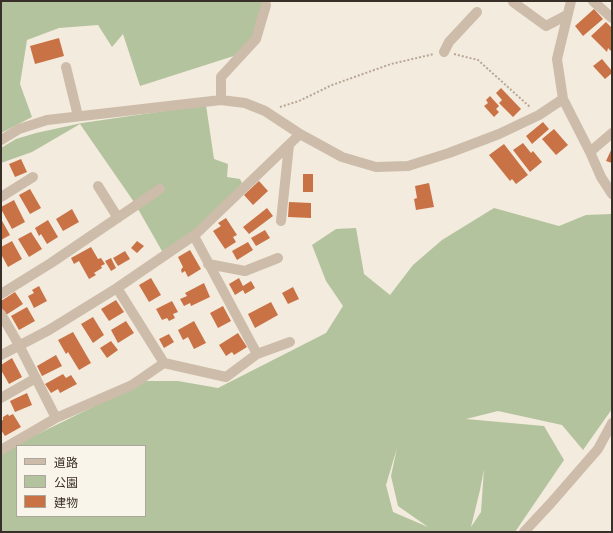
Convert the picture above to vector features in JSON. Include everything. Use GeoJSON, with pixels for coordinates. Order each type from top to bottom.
{"type":"FeatureCollection","features":[{"type":"Feature","properties":{"kind":"street"},"geometry":{"type":"LineString","coordinates":[[571,1],[557,59],[563,99],[601,177],[612,193]]}},
{"type":"Feature","properties":{"kind":"street"},"geometry":{"type":"LineString","coordinates":[[593,1],[612,18]]}},
{"type":"Feature","properties":{"kind":"street"},"geometry":{"type":"LineString","coordinates":[[513,2],[546,26],[568,15]]}},
{"type":"Feature","properties":{"kind":"street"},"geometry":{"type":"LineString","coordinates":[[221,100],[221,77],[256,39],[266,5]]}},
{"type":"Feature","properties":{"kind":"street"},"geometry":{"type":"LineString","coordinates":[[444,52],[449,42],[477,12]]}},
{"type":"Feature","properties":{"kind":"street"},"geometry":{"type":"LineString","coordinates":[[66,67],[78,116]]}},
{"type":"Feature","properties":{"kind":"street"},"geometry":{"type":"LineString","coordinates":[[1,140],[19,129],[47,120],[221,100],[245,103],[265,111],[300,134],[342,157],[376,167],[408,166],[449,153],[499,134],[539,115],[563,99]]}},
{"type":"Feature","properties":{"kind":"street"},"geometry":{"type":"LineString","coordinates":[[590,152],[612,133]]}},
{"type":"Feature","properties":{"kind":"street"},"geometry":{"type":"LineString","coordinates":[[1,355],[49,330],[116,288],[194,236],[300,134]]}},
{"type":"Feature","properties":{"kind":"street"},"geometry":{"type":"LineString","coordinates":[[282,221],[289,145]]}},
{"type":"Feature","properties":{"kind":"street"},"geometry":{"type":"LineString","coordinates":[[1,197],[33,176]]}},
{"type":"Feature","properties":{"kind":"street"},"geometry":{"type":"LineString","coordinates":[[98,186],[118,218]]}},
{"type":"Feature","properties":{"kind":"street"},"geometry":{"type":"LineString","coordinates":[[1,294],[51,263],[160,189]]}},
{"type":"Feature","properties":{"kind":"street"},"geometry":{"type":"LineString","coordinates":[[194,236],[257,354]]}},
{"type":"Feature","properties":{"kind":"street"},"geometry":{"type":"LineString","coordinates":[[208,264],[245,271],[278,258]]}},
{"type":"Feature","properties":{"kind":"street"},"geometry":{"type":"LineString","coordinates":[[116,288],[164,363],[226,377],[257,354],[290,342]]}},
{"type":"Feature","properties":{"kind":"street"},"geometry":{"type":"LineString","coordinates":[[1,314],[19,345],[56,418]]}},
{"type":"Feature","properties":{"kind":"street"},"geometry":{"type":"LineString","coordinates":[[1,450],[56,418],[132,385],[164,363]]}},
{"type":"Feature","properties":{"kind":"street"},"geometry":{"type":"LineString","coordinates":[[1,398],[36,378]]}},
{"type":"Feature","properties":{"kind":"street"},"geometry":{"type":"LineString","coordinates":[[524,532],[598,449],[612,423]]}},
{"type":"Feature","properties":{"kind":"path"},"geometry":{"type":"LineString","coordinates":[[265,111],[299,101],[332,85],[392,64],[444,52],[478,60],[539,115]]}},
{"type":"Feature","properties":{"kind":"green space"},"geometry":{"type":"Polygon","coordinates":[[[1,1],[265,1],[253,36],[243,53],[140,86],[123,34],[112,47],[98,25],[59,28],[27,40],[20,84],[32,117],[1,133],[1,1]]]}},
{"type":"Feature","properties":{"kind":"green space"},"geometry":{"type":"Polygon","coordinates":[[[206,105],[214,159],[228,164],[227,177],[240,179],[242,183],[201,230],[162,251],[134,202],[80,124],[32,152],[1,163],[1,148],[16,139],[36,133],[82,123],[206,105]]]}},
{"type":"Feature","properties":{"kind":"green space"},"geometry":{"type":"Polygon","coordinates":[[[494,208],[559,226],[586,215],[612,214],[612,409],[583,450],[562,425],[498,411],[466,419],[544,426],[564,460],[515,532],[1,532],[1,452],[146,381],[178,381],[218,388],[326,333],[343,306],[326,281],[312,245],[336,229],[356,228],[364,274],[390,295],[413,265],[442,240],[494,208]],[[397,448],[386,485],[393,512],[428,527],[398,506],[391,476],[397,448]],[[484,469],[480,490],[471,527],[481,512],[484,469]]]}},
{"type":"Feature","properties":{"kind":"building"},"geometry":{"type":"Polygon","coordinates":[[[594,9],[603,19],[583,36],[575,26],[594,9]]]}},
{"type":"Feature","properties":{"kind":"building"},"geometry":{"type":"Polygon","coordinates":[[[606,22],[612,28],[611,51],[608,48],[607,52],[591,36],[606,22]]]}},
{"type":"Feature","properties":{"kind":"building"},"geometry":{"type":"Polygon","coordinates":[[[59,38],[64,56],[35,64],[30,46],[59,38]]]}},
{"type":"Feature","properties":{"kind":"building"},"geometry":{"type":"Polygon","coordinates":[[[602,59],[612,71],[612,73],[605,79],[593,66],[602,59]]]}},
{"type":"Feature","properties":{"kind":"building"},"geometry":{"type":"Polygon","coordinates":[[[501,88],[521,109],[513,117],[499,103],[502,100],[496,93],[501,88]]]}},
{"type":"Feature","properties":{"kind":"building"},"geometry":{"type":"Polygon","coordinates":[[[490,96],[499,106],[496,109],[499,112],[494,117],[484,106],[488,103],[486,100],[490,96]]]}},
{"type":"Feature","properties":{"kind":"building"},"geometry":{"type":"Polygon","coordinates":[[[543,122],[549,129],[532,144],[526,136],[543,122]]]}},
{"type":"Feature","properties":{"kind":"building"},"geometry":{"type":"Polygon","coordinates":[[[554,129],[568,145],[556,155],[542,139],[554,129]]]}},
{"type":"Feature","properties":{"kind":"building"},"geometry":{"type":"Polygon","coordinates":[[[523,143],[531,153],[533,151],[542,162],[530,172],[513,150],[523,143]]]}},
{"type":"Feature","properties":{"kind":"building"},"geometry":{"type":"Polygon","coordinates":[[[504,144],[528,175],[516,184],[512,179],[510,181],[489,155],[504,144]]]}},
{"type":"Feature","properties":{"kind":"building"},"geometry":{"type":"Polygon","coordinates":[[[612,148],[612,163],[606,161],[612,148]]]}},
{"type":"Feature","properties":{"kind":"building"},"geometry":{"type":"Polygon","coordinates":[[[21,159],[27,172],[15,177],[9,164],[21,159]]]}},
{"type":"Feature","properties":{"kind":"building"},"geometry":{"type":"Polygon","coordinates":[[[303,174],[313,174],[313,192],[303,192],[303,174]]]}},
{"type":"Feature","properties":{"kind":"building"},"geometry":{"type":"Polygon","coordinates":[[[259,181],[268,191],[253,205],[244,195],[259,181]]]}},
{"type":"Feature","properties":{"kind":"building"},"geometry":{"type":"Polygon","coordinates":[[[429,183],[434,207],[416,210],[414,199],[417,198],[415,186],[429,183]]]}},
{"type":"Feature","properties":{"kind":"building"},"geometry":{"type":"Polygon","coordinates":[[[30,189],[41,208],[30,214],[19,195],[30,189]]]}},
{"type":"Feature","properties":{"kind":"building"},"geometry":{"type":"Polygon","coordinates":[[[14,200],[25,222],[12,229],[1,207],[14,200]]]}},
{"type":"Feature","properties":{"kind":"building"},"geometry":{"type":"Polygon","coordinates":[[[289,202],[311,203],[311,218],[288,217],[289,202]]]}},
{"type":"Feature","properties":{"kind":"building"},"geometry":{"type":"Polygon","coordinates":[[[267,208],[273,216],[249,234],[243,227],[267,208]]]}},
{"type":"Feature","properties":{"kind":"building"},"geometry":{"type":"Polygon","coordinates":[[[72,209],[79,222],[63,231],[56,219],[72,209]]]}},
{"type":"Feature","properties":{"kind":"building"},"geometry":{"type":"Polygon","coordinates":[[[226,218],[237,235],[233,237],[236,242],[225,249],[213,231],[221,226],[218,223],[226,218]]]}},
{"type":"Feature","properties":{"kind":"building"},"geometry":{"type":"Polygon","coordinates":[[[1,219],[10,235],[1,240],[1,219]]]}},
{"type":"Feature","properties":{"kind":"building"},"geometry":{"type":"Polygon","coordinates":[[[48,220],[58,237],[47,244],[41,234],[39,236],[35,228],[48,220]]]}},
{"type":"Feature","properties":{"kind":"building"},"geometry":{"type":"Polygon","coordinates":[[[265,230],[270,238],[256,246],[251,238],[265,230]]]}},
{"type":"Feature","properties":{"kind":"building"},"geometry":{"type":"Polygon","coordinates":[[[31,232],[42,249],[29,257],[18,239],[31,232]]]}},
{"type":"Feature","properties":{"kind":"building"},"geometry":{"type":"Polygon","coordinates":[[[12,241],[22,259],[8,267],[1,254],[1,247],[12,241]]]}},
{"type":"Feature","properties":{"kind":"building"},"geometry":{"type":"Polygon","coordinates":[[[137,241],[144,246],[137,253],[131,248],[137,241]]]}},
{"type":"Feature","properties":{"kind":"building"},"geometry":{"type":"Polygon","coordinates":[[[248,242],[253,250],[237,260],[232,251],[248,242]]]}},
{"type":"Feature","properties":{"kind":"building"},"geometry":{"type":"Polygon","coordinates":[[[91,247],[98,259],[101,258],[105,264],[94,273],[96,275],[89,279],[79,261],[74,264],[71,258],[91,247]]]}},
{"type":"Feature","properties":{"kind":"building"},"geometry":{"type":"Polygon","coordinates":[[[190,250],[201,269],[188,277],[185,271],[182,273],[181,270],[183,267],[178,257],[190,250]]]}},
{"type":"Feature","properties":{"kind":"building"},"geometry":{"type":"Polygon","coordinates":[[[125,251],[130,259],[118,266],[113,258],[125,251]]]}},
{"type":"Feature","properties":{"kind":"building"},"geometry":{"type":"Polygon","coordinates":[[[111,258],[116,268],[111,271],[105,261],[111,258]]]}},
{"type":"Feature","properties":{"kind":"building"},"geometry":{"type":"Polygon","coordinates":[[[151,278],[161,295],[149,302],[139,285],[151,278]]]}},
{"type":"Feature","properties":{"kind":"building"},"geometry":{"type":"Polygon","coordinates":[[[239,278],[243,286],[251,281],[255,288],[245,294],[243,290],[235,295],[229,284],[239,278]]]}},
{"type":"Feature","properties":{"kind":"building"},"geometry":{"type":"Polygon","coordinates":[[[204,283],[210,297],[191,306],[190,303],[184,306],[180,299],[187,296],[185,293],[204,283]]]}},
{"type":"Feature","properties":{"kind":"building"},"geometry":{"type":"Polygon","coordinates":[[[39,286],[47,301],[34,308],[28,296],[34,293],[32,290],[39,286]]]}},
{"type":"Feature","properties":{"kind":"building"},"geometry":{"type":"Polygon","coordinates":[[[293,287],[299,299],[288,304],[282,293],[293,287]]]}},
{"type":"Feature","properties":{"kind":"building"},"geometry":{"type":"Polygon","coordinates":[[[15,292],[23,304],[6,315],[1,307],[1,301],[15,292]]]}},
{"type":"Feature","properties":{"kind":"building"},"geometry":{"type":"Polygon","coordinates":[[[116,300],[124,312],[109,321],[101,309],[116,300]]]}},
{"type":"Feature","properties":{"kind":"building"},"geometry":{"type":"Polygon","coordinates":[[[172,301],[178,312],[173,314],[175,318],[169,321],[167,318],[162,320],[156,309],[172,301]]]}},
{"type":"Feature","properties":{"kind":"building"},"geometry":{"type":"Polygon","coordinates":[[[271,302],[278,315],[255,328],[248,314],[271,302]]]}},
{"type":"Feature","properties":{"kind":"building"},"geometry":{"type":"Polygon","coordinates":[[[223,306],[231,321],[218,328],[210,313],[223,306]]]}},
{"type":"Feature","properties":{"kind":"building"},"geometry":{"type":"Polygon","coordinates":[[[27,307],[35,321],[19,330],[11,316],[27,307]]]}},
{"type":"Feature","properties":{"kind":"building"},"geometry":{"type":"Polygon","coordinates":[[[93,317],[104,335],[93,343],[81,324],[93,317]]]}},
{"type":"Feature","properties":{"kind":"building"},"geometry":{"type":"Polygon","coordinates":[[[126,321],[134,333],[118,343],[111,330],[126,321]]]}},
{"type":"Feature","properties":{"kind":"building"},"geometry":{"type":"Polygon","coordinates":[[[194,321],[206,343],[194,349],[188,337],[183,340],[178,330],[194,321]]]}},
{"type":"Feature","properties":{"kind":"building"},"geometry":{"type":"Polygon","coordinates":[[[73,332],[91,363],[79,370],[68,352],[66,354],[58,340],[73,332]]]}},
{"type":"Feature","properties":{"kind":"building"},"geometry":{"type":"Polygon","coordinates":[[[238,333],[247,347],[234,355],[232,352],[226,356],[219,345],[238,333]]]}},
{"type":"Feature","properties":{"kind":"building"},"geometry":{"type":"Polygon","coordinates":[[[169,334],[174,342],[164,348],[159,339],[169,334]]]}},
{"type":"Feature","properties":{"kind":"building"},"geometry":{"type":"Polygon","coordinates":[[[111,341],[118,350],[107,358],[100,348],[111,341]]]}},
{"type":"Feature","properties":{"kind":"building"},"geometry":{"type":"Polygon","coordinates":[[[56,355],[62,366],[42,376],[37,366],[56,355]]]}},
{"type":"Feature","properties":{"kind":"building"},"geometry":{"type":"Polygon","coordinates":[[[12,358],[22,377],[9,384],[1,370],[1,365],[12,358]]]}},
{"type":"Feature","properties":{"kind":"building"},"geometry":{"type":"Polygon","coordinates":[[[63,374],[66,378],[71,375],[77,384],[60,393],[58,389],[51,393],[45,384],[63,374]]]}},
{"type":"Feature","properties":{"kind":"building"},"geometry":{"type":"Polygon","coordinates":[[[27,393],[32,405],[15,412],[10,401],[27,393]]]}},
{"type":"Feature","properties":{"kind":"building"},"geometry":{"type":"Polygon","coordinates":[[[8,414],[9,416],[13,414],[21,427],[5,436],[1,430],[1,421],[3,420],[3,417],[8,414]]]}}]}
